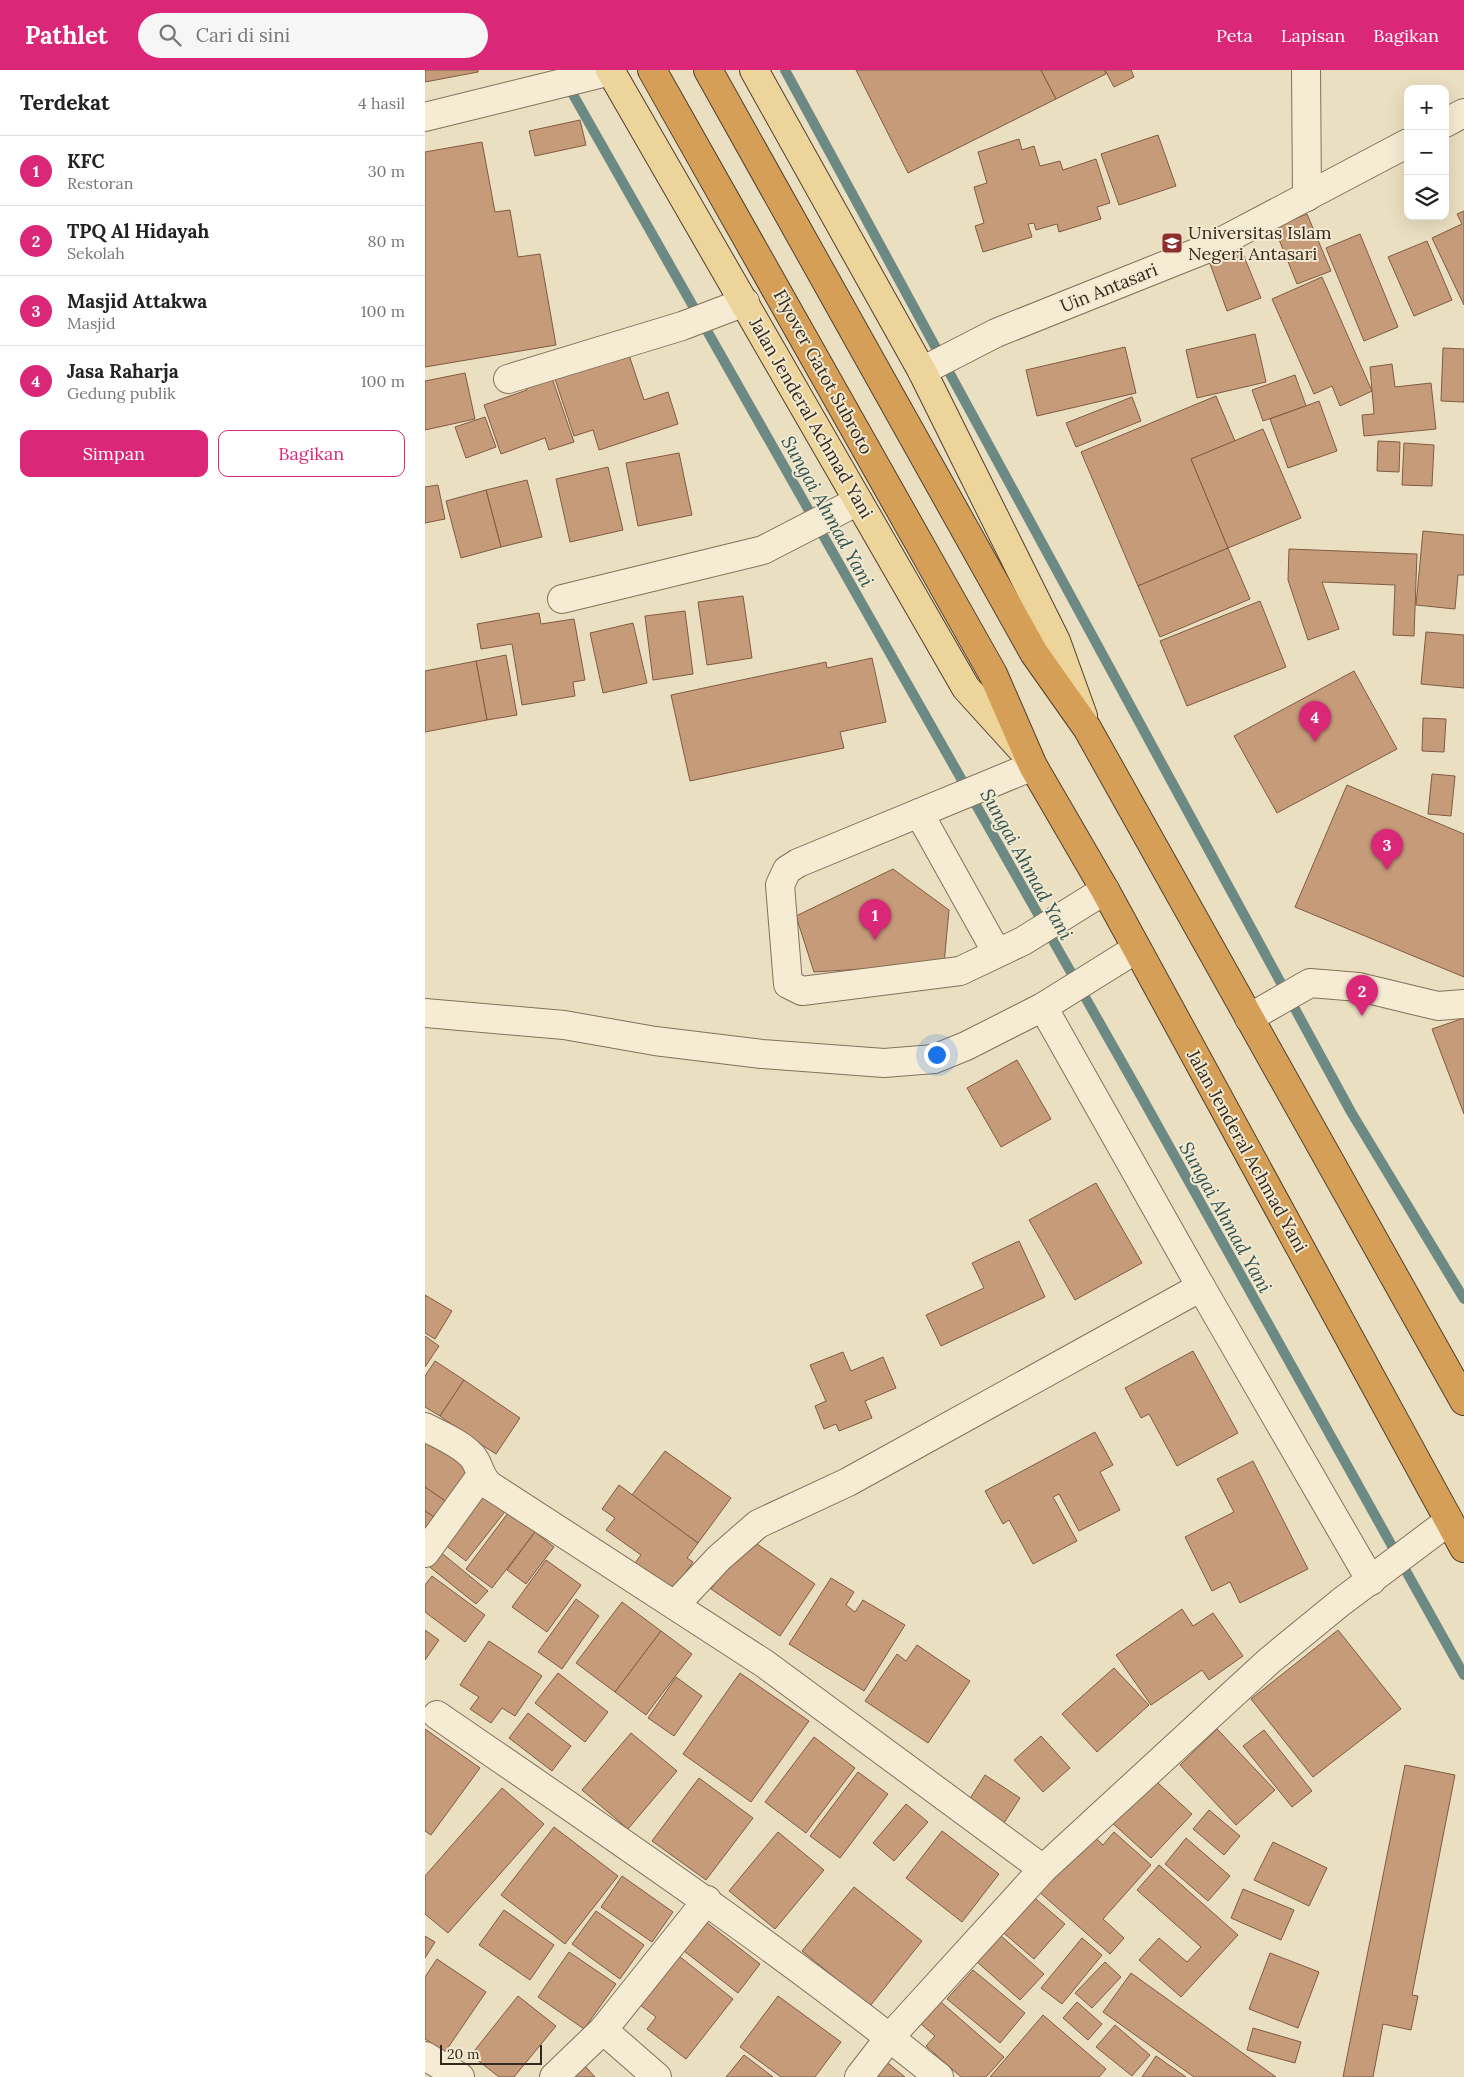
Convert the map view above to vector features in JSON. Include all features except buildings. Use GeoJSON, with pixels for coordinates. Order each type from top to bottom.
{"type":"FeatureCollection","features":[{"type":"Feature","properties":{"kind":"highway","name":"Flyover Gatot Subroto"},"geometry":{"type":"LineString","coordinates":[[652,70],[993,674]]}},
{"type":"Feature","properties":{"kind":"highway"},"geometry":{"type":"LineString","coordinates":[[708,70],[1034,653],[1087,728],[1464,1401]]}},
{"type":"Feature","properties":{"kind":"highway","name":"Jalan Jenderal Achmad Yani"},"geometry":{"type":"LineString","coordinates":[[993,674],[1030,761],[1105,890],[1136,950],[1464,1548]]}},
{"type":"Feature","properties":{"kind":"main road"},"geometry":{"type":"LineString","coordinates":[[754,70],[929,367],[1056,641],[1087,728]]}},
{"type":"Feature","properties":{"kind":"main road","name":"Jalan Jenderal Achmad Yani"},"geometry":{"type":"LineString","coordinates":[[603,73],[733,308],[858,501],[966,688],[1030,761]]}},
{"type":"Feature","properties":{"kind":"street"},"geometry":{"type":"LineString","coordinates":[[1307,70],[1307,197]]}},
{"type":"Feature","properties":{"kind":"street"},"geometry":{"type":"LineString","coordinates":[[425,117],[603,73]]}},
{"type":"Feature","properties":{"kind":"street"},"geometry":{"type":"LineString","coordinates":[[1449,121],[1464,113]]}},
{"type":"Feature","properties":{"kind":"street","name":"Uin Antasari"},"geometry":{"type":"LineString","coordinates":[[929,367],[996,333],[1211,247],[1404,145]]}},
{"type":"Feature","properties":{"kind":"street"},"geometry":{"type":"LineString","coordinates":[[508,379],[682,326],[733,308]]}},
{"type":"Feature","properties":{"kind":"street"},"geometry":{"type":"LineString","coordinates":[[562,599],[763,550],[858,501]]}},
{"type":"Feature","properties":{"kind":"street"},"geometry":{"type":"LineString","coordinates":[[1030,761],[988,783],[798,863],[787,870],[780,885],[788,984],[802,991],[960,971],[1023,941],[1105,890]]}},
{"type":"Feature","properties":{"kind":"street"},"geometry":{"type":"LineString","coordinates":[[932,808],[997,953]]}},
{"type":"Feature","properties":{"kind":"street"},"geometry":{"type":"LineString","coordinates":[[425,1013],[564,1025],[655,1041],[762,1054],[884,1063],[934,1059],[966,1046],[1050,1003],[1136,950]]}},
{"type":"Feature","properties":{"kind":"street"},"geometry":{"type":"LineString","coordinates":[[1249,1018],[1309,983],[1359,987],[1438,1006],[1464,1004]]}},
{"type":"Feature","properties":{"kind":"street"},"geometry":{"type":"LineString","coordinates":[[1050,1003],[1201,1286],[1371,1580]]}},
{"type":"Feature","properties":{"kind":"street"},"geometry":{"type":"LineString","coordinates":[[675,1605],[719,1558],[758,1524],[849,1482],[1201,1286]]}},
{"type":"Feature","properties":{"kind":"street"},"geometry":{"type":"LineString","coordinates":[[425,1426],[463,1448],[473,1457],[481,1477],[489,1485],[765,1664],[1043,1868]]}},
{"type":"Feature","properties":{"kind":"street"},"geometry":{"type":"LineString","coordinates":[[425,1553],[481,1477]]}},
{"type":"Feature","properties":{"kind":"street"},"geometry":{"type":"LineString","coordinates":[[859,2077],[890,2037],[1043,1868],[1269,1661],[1449,1521]]}},
{"type":"Feature","properties":{"kind":"street"},"geometry":{"type":"LineString","coordinates":[[437,1714],[707,1900],[890,2037],[939,2077]]}},
{"type":"Feature","properties":{"kind":"street"},"geometry":{"type":"LineString","coordinates":[[554,2077],[603,2030],[707,1900]]}},
{"type":"Feature","properties":{"kind":"street"},"geometry":{"type":"LineString","coordinates":[[603,2030],[657,2077]]}},
{"type":"Feature","properties":{"kind":"street"},"geometry":{"type":"LineString","coordinates":[[425,2056],[461,2077]]}},
{"type":"Feature","properties":{"kind":"waterway","name":"Sungai Ahmad Yani"},"geometry":{"type":"LineString","coordinates":[[785,70],[1351,1112],[1464,1299]]}},
{"type":"Feature","properties":{"kind":"waterway","name":"Sungai Ahmad Yani"},"geometry":{"type":"LineString","coordinates":[[567,84],[1140,1094],[1464,1675]]}},
{"type":"Feature","properties":{"kind":"place","name":"Universitas Islam Negeri Antasari"},"geometry":{"type":"Point","coordinates":[1172,243]}},
{"type":"Feature","properties":{"kind":"place","name":"Jasa Raharja"},"geometry":{"type":"Point","coordinates":[1315,742]}},
{"type":"Feature","properties":{"kind":"place","name":"Masjid Attakwa"},"geometry":{"type":"Point","coordinates":[1387,870]}},
{"type":"Feature","properties":{"kind":"place","name":"KFC"},"geometry":{"type":"Point","coordinates":[875,940]}},
{"type":"Feature","properties":{"kind":"place","name":"TPQ Al Hidayah"},"geometry":{"type":"Point","coordinates":[1362,1016]}}]}
